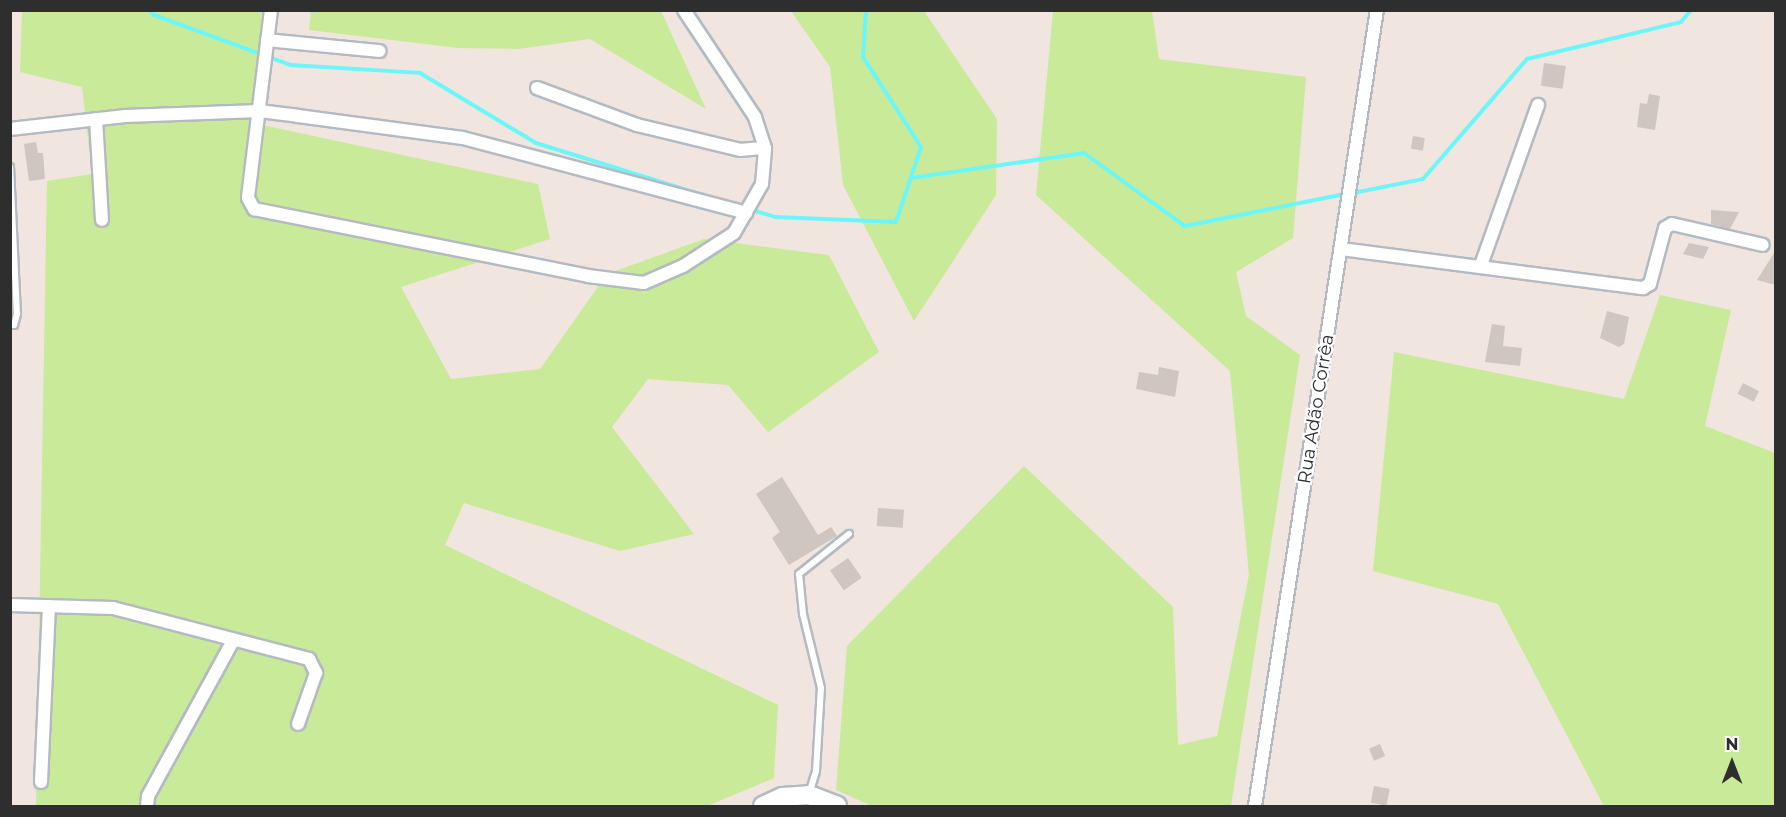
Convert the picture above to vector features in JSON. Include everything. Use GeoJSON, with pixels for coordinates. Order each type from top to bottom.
{"type":"FeatureCollection","features":[{"type":"Feature","properties":{"kind":"street"},"geometry":{"type":"LineString","coordinates":[[271,10],[248,198],[254,209],[588,276],[644,283],[683,266],[734,233],[762,184],[765,148],[755,117],[737,85],[684,10]]}},
{"type":"Feature","properties":{"kind":"street","name":"Rua Adão Corrêa"},"geometry":{"type":"LineString","coordinates":[[1255,807],[1377,10]]}},
{"type":"Feature","properties":{"kind":"street"},"geometry":{"type":"LineString","coordinates":[[267,40],[379,51]]}},
{"type":"Feature","properties":{"kind":"street"},"geometry":{"type":"LineString","coordinates":[[537,88],[637,125],[740,150],[765,148]]}},
{"type":"Feature","properties":{"kind":"street"},"geometry":{"type":"LineString","coordinates":[[1481,265],[1538,105]]}},
{"type":"Feature","properties":{"kind":"street"},"geometry":{"type":"LineString","coordinates":[[10,129],[96,119],[259,111],[463,138],[746,213]]}},
{"type":"Feature","properties":{"kind":"street"},"geometry":{"type":"LineString","coordinates":[[96,119],[102,220]]}},
{"type":"Feature","properties":{"kind":"street"},"geometry":{"type":"LineString","coordinates":[[1341,249],[1481,265],[1642,288],[1650,284],[1665,228],[1672,224],[1763,245]]}},
{"type":"Feature","properties":{"kind":"street"},"geometry":{"type":"LineString","coordinates":[[10,605],[113,608],[309,659],[315,665],[316,673],[298,724]]}},
{"type":"Feature","properties":{"kind":"street"},"geometry":{"type":"LineString","coordinates":[[41,782],[49,606]]}},
{"type":"Feature","properties":{"kind":"street"},"geometry":{"type":"LineString","coordinates":[[147,807],[148,796],[233,641]]}},
{"type":"Feature","properties":{"kind":"street"},"geometry":{"type":"LineString","coordinates":[[763,807],[782,797],[808,795],[837,807]]}},
{"type":"Feature","properties":{"kind":"lane"},"geometry":{"type":"LineString","coordinates":[[10,167],[17,314],[10,325]]}},
{"type":"Feature","properties":{"kind":"lane"},"geometry":{"type":"LineString","coordinates":[[808,795],[816,771],[821,688],[802,614],[799,574],[849,534]]}},
{"type":"Feature","properties":{"kind":"green space"},"geometry":{"type":"Polygon","coordinates":[[[22,11],[262,11],[253,123],[538,184],[550,239],[401,287],[451,379],[540,369],[607,274],[704,239],[829,255],[879,352],[768,432],[728,385],[648,379],[612,427],[694,534],[620,551],[464,503],[445,545],[778,705],[774,778],[707,806],[36,806],[47,181],[92,174],[82,87],[20,72],[22,11]]]}},
{"type":"Feature","properties":{"kind":"green space"},"geometry":{"type":"Polygon","coordinates":[[[311,11],[661,11],[706,109],[590,39],[518,49],[458,48],[309,30],[311,11]]]}},
{"type":"Feature","properties":{"kind":"green space"},"geometry":{"type":"Polygon","coordinates":[[[791,11],[924,11],[997,119],[996,195],[914,321],[843,185],[830,67],[791,11]]]}},
{"type":"Feature","properties":{"kind":"green space"},"geometry":{"type":"Polygon","coordinates":[[[1053,11],[1152,11],[1159,59],[1306,77],[1293,238],[1236,272],[1246,316],[1300,355],[1231,806],[872,806],[836,790],[847,646],[1024,466],[1173,607],[1178,745],[1217,736],[1249,575],[1230,371],[1036,195],[1053,11]]]}},
{"type":"Feature","properties":{"kind":"green space"},"geometry":{"type":"Polygon","coordinates":[[[1660,295],[1731,310],[1705,426],[1775,453],[1775,806],[1604,806],[1498,604],[1373,571],[1394,352],[1624,399],[1660,295]]]}},
{"type":"Feature","properties":{"kind":"building"},"geometry":{"type":"Polygon","coordinates":[[[1544,63],[1566,66],[1563,89],[1541,86],[1544,63]]]}},
{"type":"Feature","properties":{"kind":"building"},"geometry":{"type":"Polygon","coordinates":[[[1649,94],[1660,96],[1655,130],[1637,127],[1640,103],[1647,104],[1649,94]]]}},
{"type":"Feature","properties":{"kind":"building"},"geometry":{"type":"Polygon","coordinates":[[[1413,136],[1425,138],[1423,151],[1411,149],[1413,136]]]}},
{"type":"Feature","properties":{"kind":"building"},"geometry":{"type":"Polygon","coordinates":[[[36,142],[38,153],[43,153],[45,179],[29,181],[24,144],[36,142]]]}},
{"type":"Feature","properties":{"kind":"building"},"geometry":{"type":"Polygon","coordinates":[[[1711,210],[1739,212],[1730,229],[1711,224],[1711,210]]]}},
{"type":"Feature","properties":{"kind":"building"},"geometry":{"type":"Polygon","coordinates":[[[1689,243],[1709,247],[1703,259],[1683,254],[1689,243]]]}},
{"type":"Feature","properties":{"kind":"building"},"geometry":{"type":"Polygon","coordinates":[[[1776,250],[1776,285],[1757,280],[1776,250]]]}},
{"type":"Feature","properties":{"kind":"building"},"geometry":{"type":"Polygon","coordinates":[[[1607,311],[1629,317],[1624,344],[1619,347],[1600,338],[1607,311]]]}},
{"type":"Feature","properties":{"kind":"building"},"geometry":{"type":"Polygon","coordinates":[[[1492,324],[1505,326],[1503,346],[1522,348],[1520,366],[1485,362],[1492,324]]]}},
{"type":"Feature","properties":{"kind":"building"},"geometry":{"type":"Polygon","coordinates":[[[1159,367],[1179,371],[1175,397],[1136,389],[1139,372],[1158,375],[1159,367]]]}},
{"type":"Feature","properties":{"kind":"building"},"geometry":{"type":"Polygon","coordinates":[[[1743,383],[1759,391],[1754,402],[1738,394],[1743,383]]]}},
{"type":"Feature","properties":{"kind":"building"},"geometry":{"type":"Polygon","coordinates":[[[782,477],[818,535],[831,527],[837,536],[789,565],[772,538],[780,532],[756,494],[782,477]]]}},
{"type":"Feature","properties":{"kind":"building"},"geometry":{"type":"Polygon","coordinates":[[[878,508],[904,510],[903,528],[877,526],[878,508]]]}},
{"type":"Feature","properties":{"kind":"building"},"geometry":{"type":"Polygon","coordinates":[[[848,558],[862,578],[844,590],[830,571],[848,558]]]}},
{"type":"Feature","properties":{"kind":"building"},"geometry":{"type":"Polygon","coordinates":[[[1380,744],[1385,756],[1374,761],[1369,749],[1380,744]]]}},
{"type":"Feature","properties":{"kind":"building"},"geometry":{"type":"Polygon","coordinates":[[[1374,786],[1390,789],[1386,806],[1371,803],[1374,786]]]}},
{"type":"Feature","properties":{"kind":"waterway"},"geometry":{"type":"LineString","coordinates":[[150,10],[154,15],[291,65],[420,73],[536,143],[719,200]]}},
{"type":"Feature","properties":{"kind":"waterway"},"geometry":{"type":"LineString","coordinates":[[749,209],[776,217],[896,222],[921,147],[863,57],[866,10]]}},
{"type":"Feature","properties":{"kind":"waterway"},"geometry":{"type":"LineString","coordinates":[[1353,193],[1423,179],[1527,59],[1681,22],[1691,10]]}},
{"type":"Feature","properties":{"kind":"waterway"},"geometry":{"type":"LineString","coordinates":[[911,178],[1084,153],[1185,226],[1345,194]]}}]}
